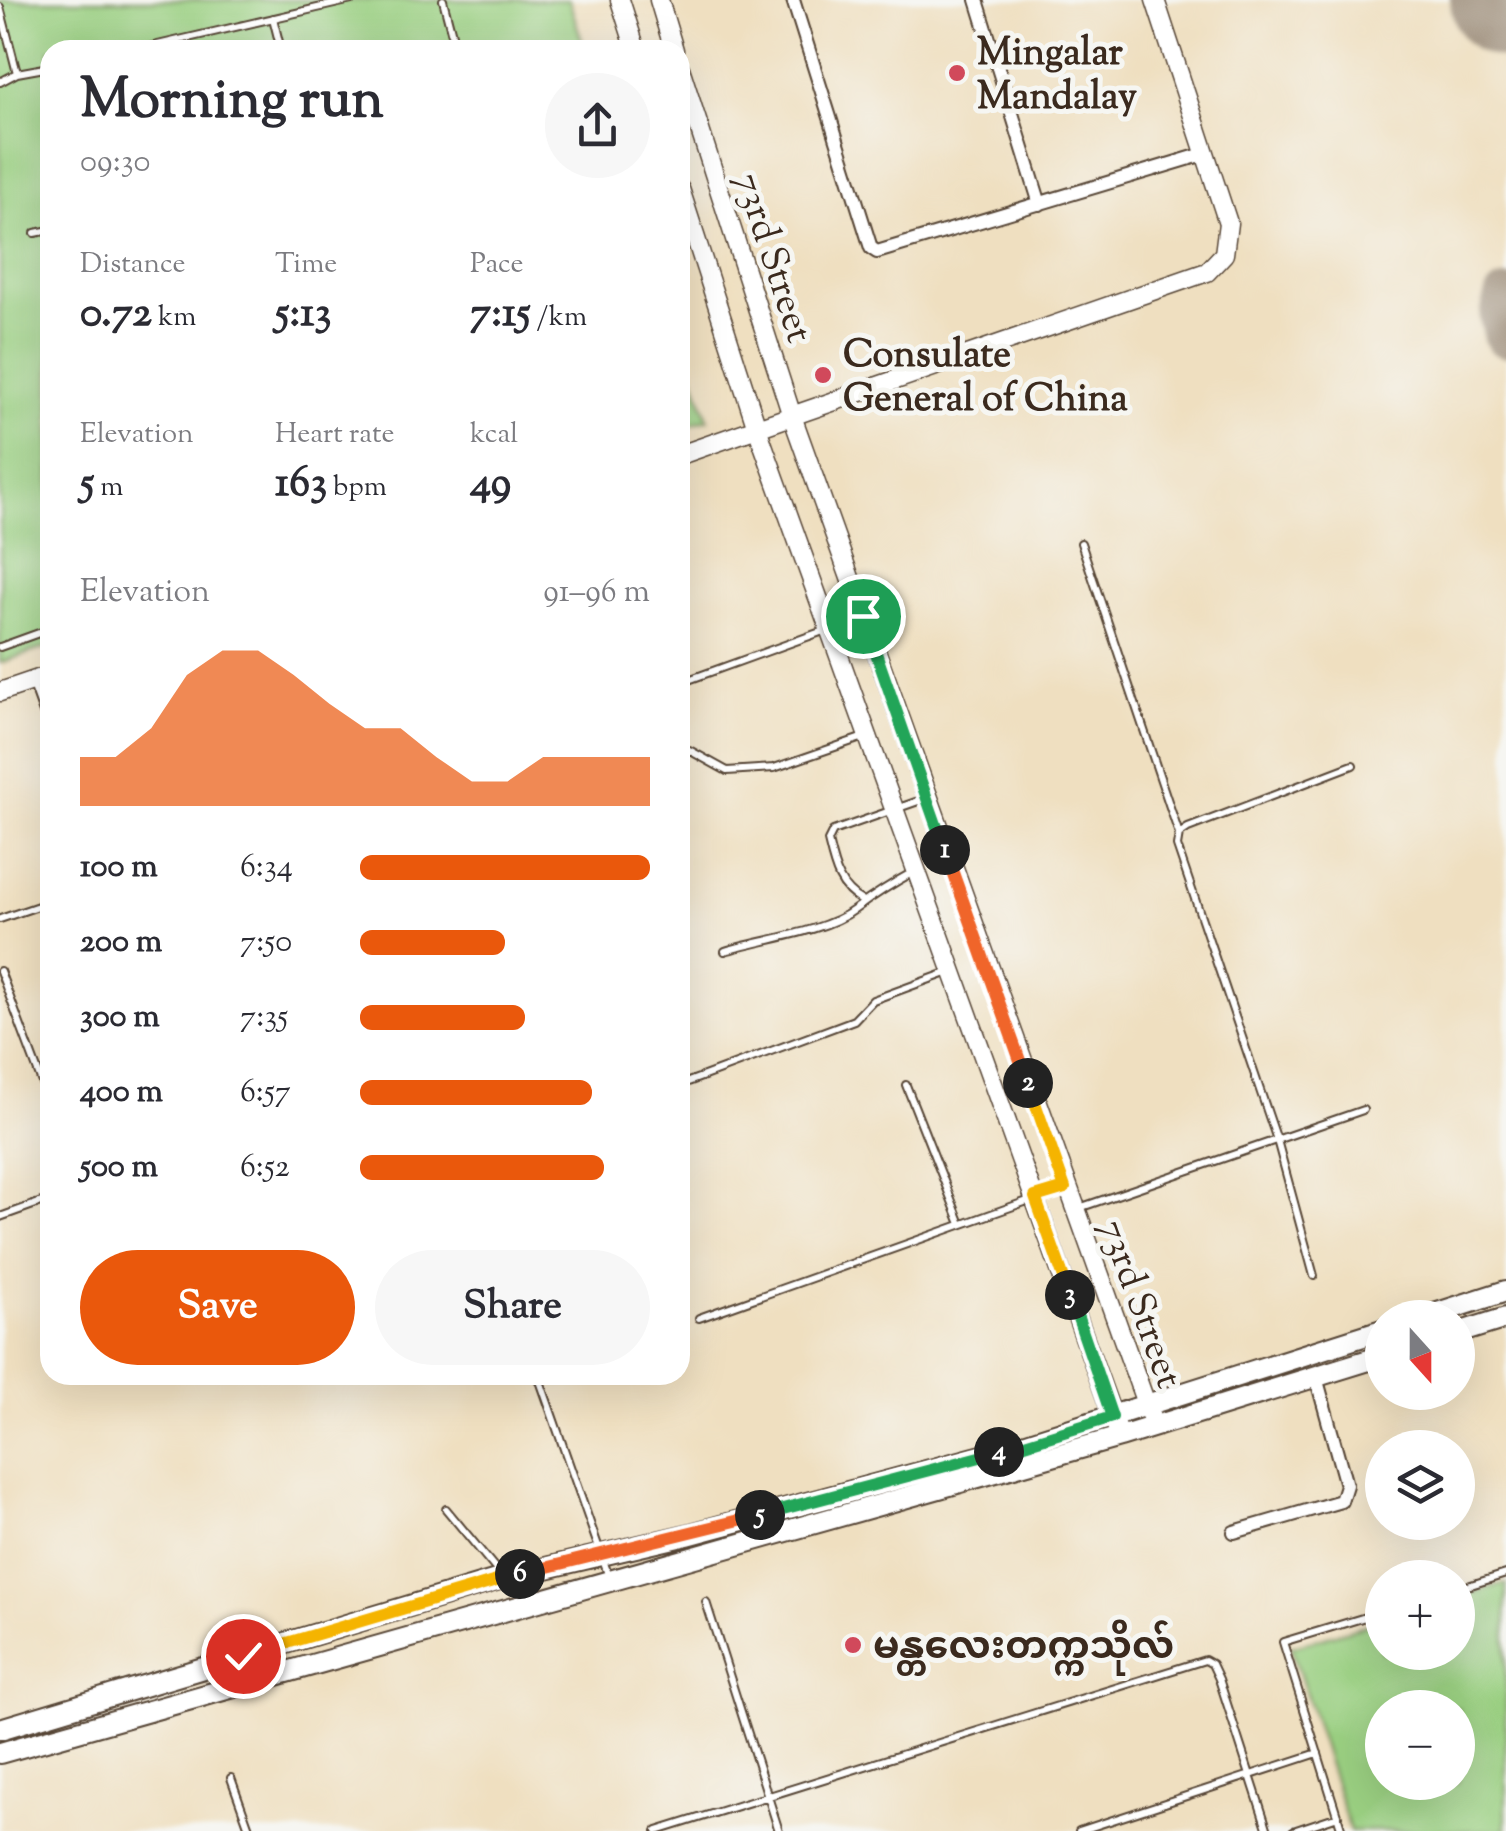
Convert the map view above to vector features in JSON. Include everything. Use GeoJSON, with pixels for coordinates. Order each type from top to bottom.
{"type":"FeatureCollection","features":[{"type":"Feature","properties":{"kind":"main road"},"geometry":{"type":"LineString","coordinates":[[620,0],[633,40]]}},
{"type":"Feature","properties":{"kind":"main road"},"geometry":{"type":"LineString","coordinates":[[659,0],[671,40]]}},
{"type":"Feature","properties":{"kind":"main road"},"geometry":{"type":"LineString","coordinates":[[690,451],[1207,272],[1224,254],[1228,223],[1154,0]]}},
{"type":"Feature","properties":{"kind":"main road","name":"73rd Street"},"geometry":{"type":"LineString","coordinates":[[690,100],[792,416],[1065,1188],[1154,1426]]}},
{"type":"Feature","properties":{"kind":"main road"},"geometry":{"type":"LineString","coordinates":[[690,212],[722,202]]}},
{"type":"Feature","properties":{"kind":"main road"},"geometry":{"type":"LineString","coordinates":[[690,229],[756,428],[1120,1437]]}},
{"type":"Feature","properties":{"kind":"main road"},"geometry":{"type":"LineString","coordinates":[[0,692],[40,678]]}},
{"type":"Feature","properties":{"kind":"main road"},"geometry":{"type":"LineString","coordinates":[[1475,1301],[1506,1291]]}},
{"type":"Feature","properties":{"kind":"main road"},"geometry":{"type":"LineString","coordinates":[[1475,1328],[1506,1318]]}},
{"type":"Feature","properties":{"kind":"main road"},"geometry":{"type":"LineString","coordinates":[[1,1727],[503,1578],[687,1535],[1112,1417],[1365,1335]]}},
{"type":"Feature","properties":{"kind":"main road"},"geometry":{"type":"LineString","coordinates":[[4,1752],[1120,1437],[1365,1361]]}},
{"type":"Feature","properties":{"kind":"main road"},"geometry":{"type":"LineString","coordinates":[[687,1535],[693,1558]]}},
{"type":"Feature","properties":{"kind":"street"},"geometry":{"type":"LineString","coordinates":[[793,0],[873,250],[888,252],[1204,154]]}},
{"type":"Feature","properties":{"kind":"street"},"geometry":{"type":"LineString","coordinates":[[978,0],[1040,204]]}},
{"type":"Feature","properties":{"kind":"street"},"geometry":{"type":"LineString","coordinates":[[1234,1532],[1341,1500],[1346,1485],[1316,1377]]}},
{"type":"Feature","properties":{"kind":"lane"},"geometry":{"type":"LineString","coordinates":[[179,40],[352,0]]}},
{"type":"Feature","properties":{"kind":"lane"},"geometry":{"type":"LineString","coordinates":[[443,0],[453,40]]}},
{"type":"Feature","properties":{"kind":"lane"},"geometry":{"type":"LineString","coordinates":[[0,6],[17,73]]}},
{"type":"Feature","properties":{"kind":"lane"},"geometry":{"type":"LineString","coordinates":[[273,18],[278,40]]}},
{"type":"Feature","properties":{"kind":"lane"},"geometry":{"type":"LineString","coordinates":[[0,82],[17,73],[40,69]]}},
{"type":"Feature","properties":{"kind":"lane"},"geometry":{"type":"LineString","coordinates":[[35,233],[40,232]]}},
{"type":"Feature","properties":{"kind":"lane"},"geometry":{"type":"LineString","coordinates":[[1081,542],[1179,834],[1177,846],[1277,1140],[1314,1276]]}},
{"type":"Feature","properties":{"kind":"lane"},"geometry":{"type":"LineString","coordinates":[[690,680],[863,616]]}},
{"type":"Feature","properties":{"kind":"lane"},"geometry":{"type":"LineString","coordinates":[[0,647],[40,633]]}},
{"type":"Feature","properties":{"kind":"lane"},"geometry":{"type":"LineString","coordinates":[[31,681],[40,705]]}},
{"type":"Feature","properties":{"kind":"lane"},"geometry":{"type":"LineString","coordinates":[[690,751],[726,770],[774,768],[868,735]]}},
{"type":"Feature","properties":{"kind":"lane"},"geometry":{"type":"LineString","coordinates":[[1179,834],[1354,765]]}},
{"type":"Feature","properties":{"kind":"lane"},"geometry":{"type":"LineString","coordinates":[[862,901],[848,894],[836,874],[828,841],[833,831],[927,798]]}},
{"type":"Feature","properties":{"kind":"lane"},"geometry":{"type":"LineString","coordinates":[[724,951],[811,928],[854,910],[862,901],[917,870]]}},
{"type":"Feature","properties":{"kind":"lane"},"geometry":{"type":"LineString","coordinates":[[0,919],[40,905]]}},
{"type":"Feature","properties":{"kind":"lane"},"geometry":{"type":"LineString","coordinates":[[690,1080],[854,1020],[874,1000],[953,970]]}},
{"type":"Feature","properties":{"kind":"lane"},"geometry":{"type":"LineString","coordinates":[[0,971],[40,1077]]}},
{"type":"Feature","properties":{"kind":"lane"},"geometry":{"type":"LineString","coordinates":[[906,1085],[960,1224]]}},
{"type":"Feature","properties":{"kind":"lane"},"geometry":{"type":"LineString","coordinates":[[1074,1210],[1363,1110]]}},
{"type":"Feature","properties":{"kind":"lane"},"geometry":{"type":"LineString","coordinates":[[699,1318],[1065,1188]]}},
{"type":"Feature","properties":{"kind":"lane"},"geometry":{"type":"LineString","coordinates":[[0,1216],[40,1202]]}},
{"type":"Feature","properties":{"kind":"lane"},"geometry":{"type":"LineString","coordinates":[[542,1385],[610,1581]]}},
{"type":"Feature","properties":{"kind":"lane"},"geometry":{"type":"LineString","coordinates":[[446,1508],[503,1578]]}},
{"type":"Feature","properties":{"kind":"lane"},"geometry":{"type":"LineString","coordinates":[[1475,1584],[1506,1574]]}},
{"type":"Feature","properties":{"kind":"lane"},"geometry":{"type":"LineString","coordinates":[[706,1602],[779,1831]]}},
{"type":"Feature","properties":{"kind":"lane"},"geometry":{"type":"LineString","coordinates":[[1342,1831],[1284,1642],[1365,1617]]}},
{"type":"Feature","properties":{"kind":"lane"},"geometry":{"type":"LineString","coordinates":[[364,1620],[372,1646]]}},
{"type":"Feature","properties":{"kind":"lane"},"geometry":{"type":"LineString","coordinates":[[656,1831],[1205,1660],[1219,1679],[1268,1831]]}},
{"type":"Feature","properties":{"kind":"lane"},"geometry":{"type":"LineString","coordinates":[[1,1727],[4,1752]]}},
{"type":"Feature","properties":{"kind":"lane"},"geometry":{"type":"LineString","coordinates":[[1080,1831],[1318,1752]]}},
{"type":"Feature","properties":{"kind":"lane"},"geometry":{"type":"LineString","coordinates":[[231,1778],[250,1831]]}},
{"type":"Feature","properties":{"kind":"lane"},"geometry":{"type":"LineString","coordinates":[[1293,1831],[1338,1816]]}},
{"type":"Feature","properties":{"kind":"green space"},"geometry":{"type":"Polygon","coordinates":[[[0,0],[569,0],[582,40],[40,40],[40,649],[0,663],[0,0]]]}},
{"type":"Feature","properties":{"kind":"green space"},"geometry":{"type":"Polygon","coordinates":[[[690,365],[708,419],[690,425],[690,365]]]}},
{"type":"Feature","properties":{"kind":"green space"},"geometry":{"type":"Polygon","coordinates":[[[1506,1583],[1506,1831],[1350,1831],[1291,1647],[1365,1625],[1365,1670],[1475,1670],[1475,1592],[1506,1583]]]}},
{"type":"Feature","properties":{"kind":"taxiway"},"geometry":{"type":"LineString","coordinates":[[1506,299],[1502,319],[1506,335]]}},
{"type":"Feature","properties":{"kind":"place","name":"Mingalar Mandalay"},"geometry":{"type":"Point","coordinates":[957,73]}},
{"type":"Feature","properties":{"kind":"place","name":"Consulate General of China"},"geometry":{"type":"Point","coordinates":[823,375]}},
{"type":"Feature","properties":{"kind":"place","name":"မန္တလေးတက္ကသိုလ်"},"geometry":{"type":"Point","coordinates":[853,1645]}},
{"type":"Feature","properties":{"kind":"route"},"geometry":{"type":"LineString","coordinates":[[243,1656],[503,1578],[687,1535],[1008,1449],[1112,1417],[1035,1197],[1065,1188],[863,616]]}}]}
